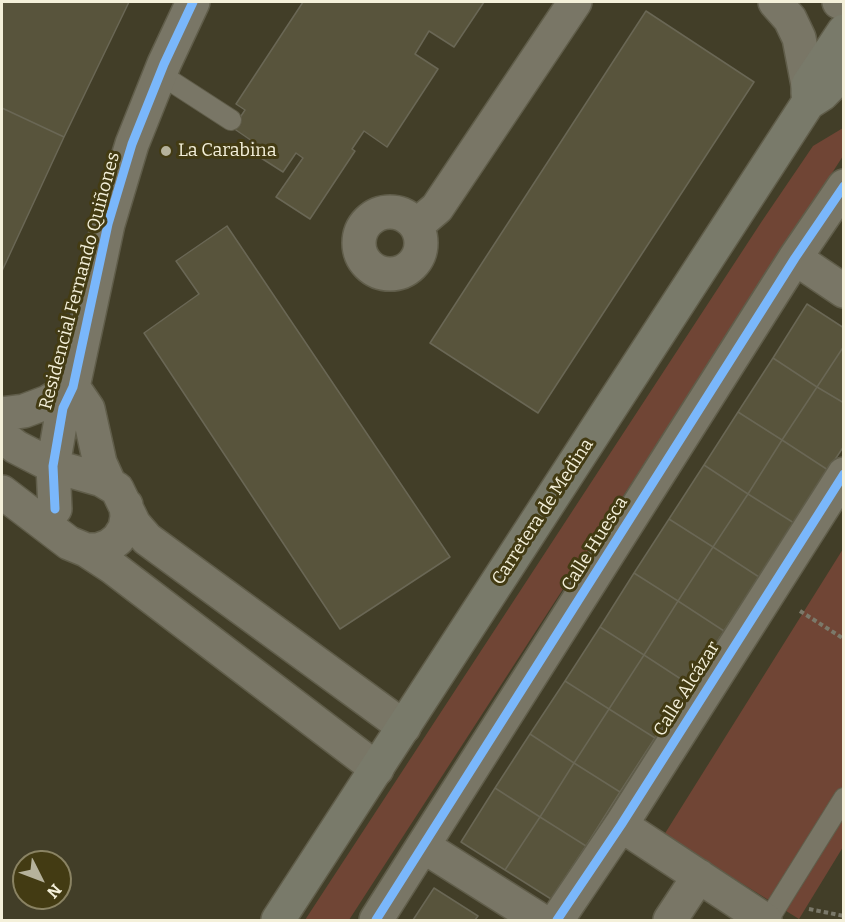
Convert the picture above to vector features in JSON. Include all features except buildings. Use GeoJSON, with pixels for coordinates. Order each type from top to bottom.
{"type":"FeatureCollection","features":[{"type":"Feature","properties":{"kind":"main road","name":"Carretera de Medina"},"geometry":{"type":"LineString","coordinates":[[278,921],[808,94],[843,31]]}},
{"type":"Feature","properties":{"kind":"main road"},"geometry":{"type":"LineString","coordinates":[[808,94],[822,94],[843,72]]}},
{"type":"Feature","properties":{"kind":"street","name":"Residencial Fernando Quiñones"},"geometry":{"type":"LineString","coordinates":[[68,532],[53,466],[63,408],[74,387],[108,225],[132,144],[160,74],[193,2]]}},
{"type":"Feature","properties":{"kind":"street"},"geometry":{"type":"LineString","coordinates":[[417,225],[437,208],[575,2]]}},
{"type":"Feature","properties":{"kind":"street"},"geometry":{"type":"LineString","coordinates":[[775,2],[790,19],[799,38],[808,94]]}},
{"type":"Feature","properties":{"kind":"street","name":"Calle Huesca"},"geometry":{"type":"LineString","coordinates":[[376,921],[795,258],[843,186]]}},
{"type":"Feature","properties":{"kind":"street"},"geometry":{"type":"LineString","coordinates":[[795,258],[843,291]]}},
{"type":"Feature","properties":{"kind":"street","name":"Residencial Fernando Quiñones"},"geometry":{"type":"LineString","coordinates":[[2,414],[24,411],[48,402],[74,387]]}},
{"type":"Feature","properties":{"kind":"street","name":"Residencial Fernando Quiñones"},"geometry":{"type":"LineString","coordinates":[[74,387],[88,409],[100,463],[110,489],[147,539],[404,727]]}},
{"type":"Feature","properties":{"kind":"street"},"geometry":{"type":"LineString","coordinates":[[2,436],[16,447],[53,466],[110,489],[127,517],[118,539],[98,550],[2,492]]}},
{"type":"Feature","properties":{"kind":"street","name":"Calle Alcázar"},"geometry":{"type":"LineString","coordinates":[[557,921],[621,825],[843,474]]}},
{"type":"Feature","properties":{"kind":"street"},"geometry":{"type":"LineString","coordinates":[[110,489],[84,479],[65,489],[58,499],[68,532],[377,769]]}},
{"type":"Feature","properties":{"kind":"street"},"geometry":{"type":"LineString","coordinates":[[621,825],[767,921]]}},
{"type":"Feature","properties":{"kind":"street"},"geometry":{"type":"LineString","coordinates":[[423,846],[540,921]]}},
{"type":"Feature","properties":{"kind":"street"},"geometry":{"type":"LineString","coordinates":[[670,921],[699,876]]}},
{"type":"Feature","properties":{"kind":"lane"},"geometry":{"type":"LineString","coordinates":[[160,74],[231,120]]}},
{"type":"Feature","properties":{"kind":"lane"},"geometry":{"type":"LineString","coordinates":[[767,921],[843,798]]}},
{"type":"Feature","properties":{"kind":"path"},"geometry":{"type":"LineString","coordinates":[[769,591],[843,639]]}},
{"type":"Feature","properties":{"kind":"shaded area"},"geometry":{"type":"Polygon","coordinates":[[[843,128],[843,156],[349,920],[305,920],[762,221],[813,146],[843,128]]]}},
{"type":"Feature","properties":{"kind":"shaded area"},"geometry":{"type":"Polygon","coordinates":[[[843,549],[843,847],[799,919],[664,835],[843,549]]]}},
{"type":"Feature","properties":{"kind":"cycle path"},"geometry":{"type":"LineString","coordinates":[[55,509],[53,466],[63,408],[73,387],[108,224],[132,144],[164,64],[193,2]]}},
{"type":"Feature","properties":{"kind":"cycle path"},"geometry":{"type":"LineString","coordinates":[[376,920],[795,258],[844,186]]}},
{"type":"Feature","properties":{"kind":"cycle path"},"geometry":{"type":"LineString","coordinates":[[557,920],[621,825],[844,474]]}},
{"type":"Feature","properties":{"kind":"place","name":"La Carabina"},"geometry":{"type":"Point","coordinates":[166,151]}}]}
